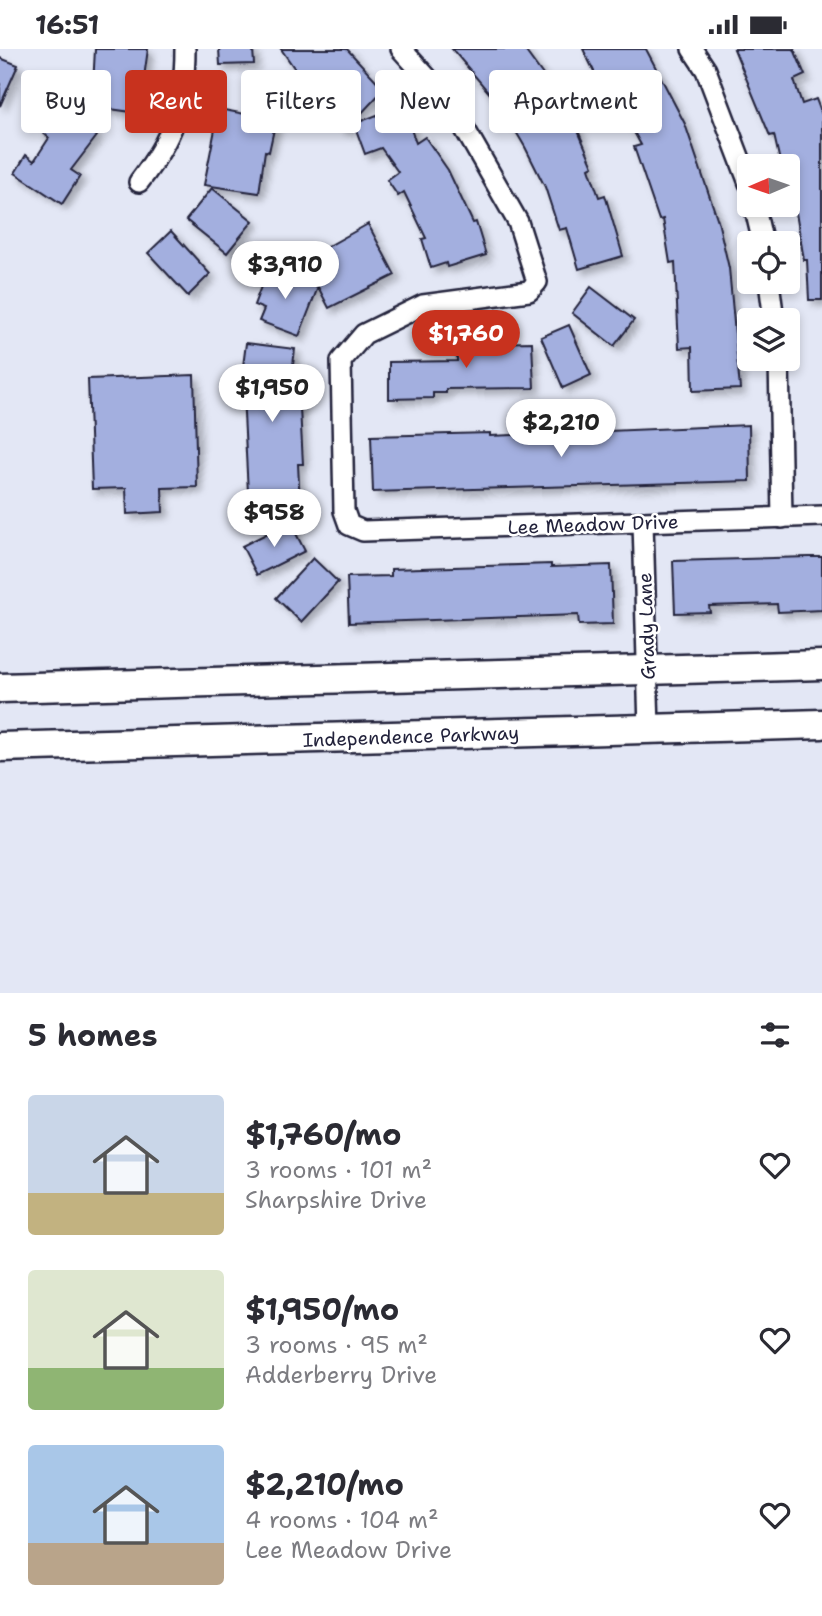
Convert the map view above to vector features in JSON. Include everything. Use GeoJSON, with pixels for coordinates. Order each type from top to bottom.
{"type":"FeatureCollection","features":[{"type":"Feature","properties":{"kind":"main road"},"geometry":{"type":"LineString","coordinates":[[0,688],[822,665]]}},
{"type":"Feature","properties":{"kind":"main road","name":"Independence Parkway"},"geometry":{"type":"LineString","coordinates":[[0,747],[822,724]]}},
{"type":"Feature","properties":{"kind":"street"},"geometry":{"type":"LineString","coordinates":[[139,182],[164,149],[185,87],[185,49]]}},
{"type":"Feature","properties":{"kind":"street","name":"Lee Meadow Drive"},"geometry":{"type":"LineString","coordinates":[[401,49],[450,103],[518,222],[537,282],[528,292],[423,305],[364,334],[341,361],[344,512],[349,525],[363,531],[822,516]]}},
{"type":"Feature","properties":{"kind":"street"},"geometry":{"type":"LineString","coordinates":[[692,49],[706,70],[738,154]]}},
{"type":"Feature","properties":{"kind":"street"},"geometry":{"type":"LineString","coordinates":[[779,371],[782,518]]}},
{"type":"Feature","properties":{"kind":"street","name":"Grady Lane"},"geometry":{"type":"LineString","coordinates":[[643,522],[649,729]]}},
{"type":"Feature","properties":{"kind":"building"},"geometry":{"type":"Polygon","coordinates":[[[95,49],[148,49],[145,70],[125,70],[125,111],[111,109],[111,70],[94,70],[95,49]]]}},
{"type":"Feature","properties":{"kind":"building"},"geometry":{"type":"Polygon","coordinates":[[[219,49],[253,49],[254,64],[220,65],[219,49]]]}},
{"type":"Feature","properties":{"kind":"building"},"geometry":{"type":"Polygon","coordinates":[[[281,49],[347,49],[375,79],[375,99],[361,114],[361,70],[296,70],[281,49]]]}},
{"type":"Feature","properties":{"kind":"building"},"geometry":{"type":"Polygon","coordinates":[[[452,49],[524,49],[539,70],[489,70],[489,93],[475,76],[475,70],[470,70],[452,49]]]}},
{"type":"Feature","properties":{"kind":"building"},"geometry":{"type":"Polygon","coordinates":[[[583,49],[646,49],[657,70],[593,70],[583,49]]]}},
{"type":"Feature","properties":{"kind":"building"},"geometry":{"type":"Polygon","coordinates":[[[734,49],[794,49],[805,75],[794,80],[802,104],[816,99],[822,115],[822,300],[809,300],[807,260],[804,260],[797,217],[800,217],[800,154],[778,154],[774,135],[770,136],[734,49]]]}},
{"type":"Feature","properties":{"kind":"building"},"geometry":{"type":"Polygon","coordinates":[[[0,58],[18,65],[0,106],[0,58]]]}},
{"type":"Feature","properties":{"kind":"building"},"geometry":{"type":"Polygon","coordinates":[[[662,80],[685,124],[718,221],[729,268],[740,389],[693,391],[692,347],[679,348],[675,262],[670,263],[663,219],[659,220],[634,147],[641,145],[634,133],[662,133],[662,80]]]}},
{"type":"Feature","properties":{"kind":"building"},"geometry":{"type":"Polygon","coordinates":[[[227,111],[241,113],[241,133],[273,133],[269,152],[265,151],[259,193],[204,185],[214,133],[227,133],[227,111]]]}},
{"type":"Feature","properties":{"kind":"building"},"geometry":{"type":"Polygon","coordinates":[[[375,116],[375,133],[412,133],[416,143],[425,137],[448,170],[473,223],[476,222],[486,255],[447,267],[446,263],[431,268],[422,239],[426,238],[404,192],[398,196],[387,180],[398,172],[381,148],[365,154],[357,133],[361,133],[361,121],[375,116]]]}},
{"type":"Feature","properties":{"kind":"building"},"geometry":{"type":"Polygon","coordinates":[[[43,133],[93,133],[97,136],[71,170],[80,176],[62,204],[15,173],[26,155],[34,161],[49,138],[43,133]]]}},
{"type":"Feature","properties":{"kind":"building"},"geometry":{"type":"Polygon","coordinates":[[[517,133],[579,133],[593,166],[589,168],[599,197],[605,195],[623,256],[579,269],[567,228],[559,230],[545,187],[517,133]]]}},
{"type":"Feature","properties":{"kind":"building"},"geometry":{"type":"Polygon","coordinates":[[[212,188],[253,221],[227,253],[186,220],[212,188]]]}},
{"type":"Feature","properties":{"kind":"building"},"geometry":{"type":"Polygon","coordinates":[[[368,224],[395,275],[329,308],[304,260],[368,224]]]}},
{"type":"Feature","properties":{"kind":"building"},"geometry":{"type":"Polygon","coordinates":[[[171,231],[210,274],[188,296],[148,253],[171,231]]]}},
{"type":"Feature","properties":{"kind":"building"},"geometry":{"type":"Polygon","coordinates":[[[268,268],[318,287],[299,336],[259,321],[264,309],[254,305],[268,268]]]}},
{"type":"Feature","properties":{"kind":"building"},"geometry":{"type":"Polygon","coordinates":[[[591,287],[634,320],[614,346],[572,313],[591,287]]]}},
{"type":"Feature","properties":{"kind":"building"},"geometry":{"type":"Polygon","coordinates":[[[569,325],[591,375],[563,388],[541,337],[569,325]]]}},
{"type":"Feature","properties":{"kind":"building"},"geometry":{"type":"Polygon","coordinates":[[[487,338],[488,343],[532,342],[534,388],[446,389],[446,393],[433,393],[433,398],[389,399],[389,362],[457,361],[456,339],[487,338]]]}},
{"type":"Feature","properties":{"kind":"building"},"geometry":{"type":"Polygon","coordinates":[[[246,343],[295,349],[290,389],[299,389],[303,464],[298,464],[300,504],[266,505],[266,493],[248,493],[242,374],[246,343]]]}},
{"type":"Feature","properties":{"kind":"building"},"geometry":{"type":"Polygon","coordinates":[[[194,375],[197,487],[162,488],[163,512],[127,514],[126,488],[92,489],[88,379],[194,375]]]}},
{"type":"Feature","properties":{"kind":"building"},"geometry":{"type":"Polygon","coordinates":[[[749,425],[750,481],[373,492],[371,436],[490,433],[490,436],[749,425]]]}},
{"type":"Feature","properties":{"kind":"building"},"geometry":{"type":"Polygon","coordinates":[[[290,522],[305,551],[257,575],[242,546],[290,522]]]}},
{"type":"Feature","properties":{"kind":"building"},"geometry":{"type":"Polygon","coordinates":[[[822,557],[822,610],[778,612],[777,604],[709,606],[710,612],[675,613],[673,561],[822,557]]]}},
{"type":"Feature","properties":{"kind":"building"},"geometry":{"type":"Polygon","coordinates":[[[313,558],[338,582],[301,622],[276,598],[313,558]]]}},
{"type":"Feature","properties":{"kind":"building"},"geometry":{"type":"Polygon","coordinates":[[[551,564],[551,567],[611,565],[613,624],[579,625],[578,615],[349,623],[347,577],[391,576],[391,569],[551,564]]]}}]}
